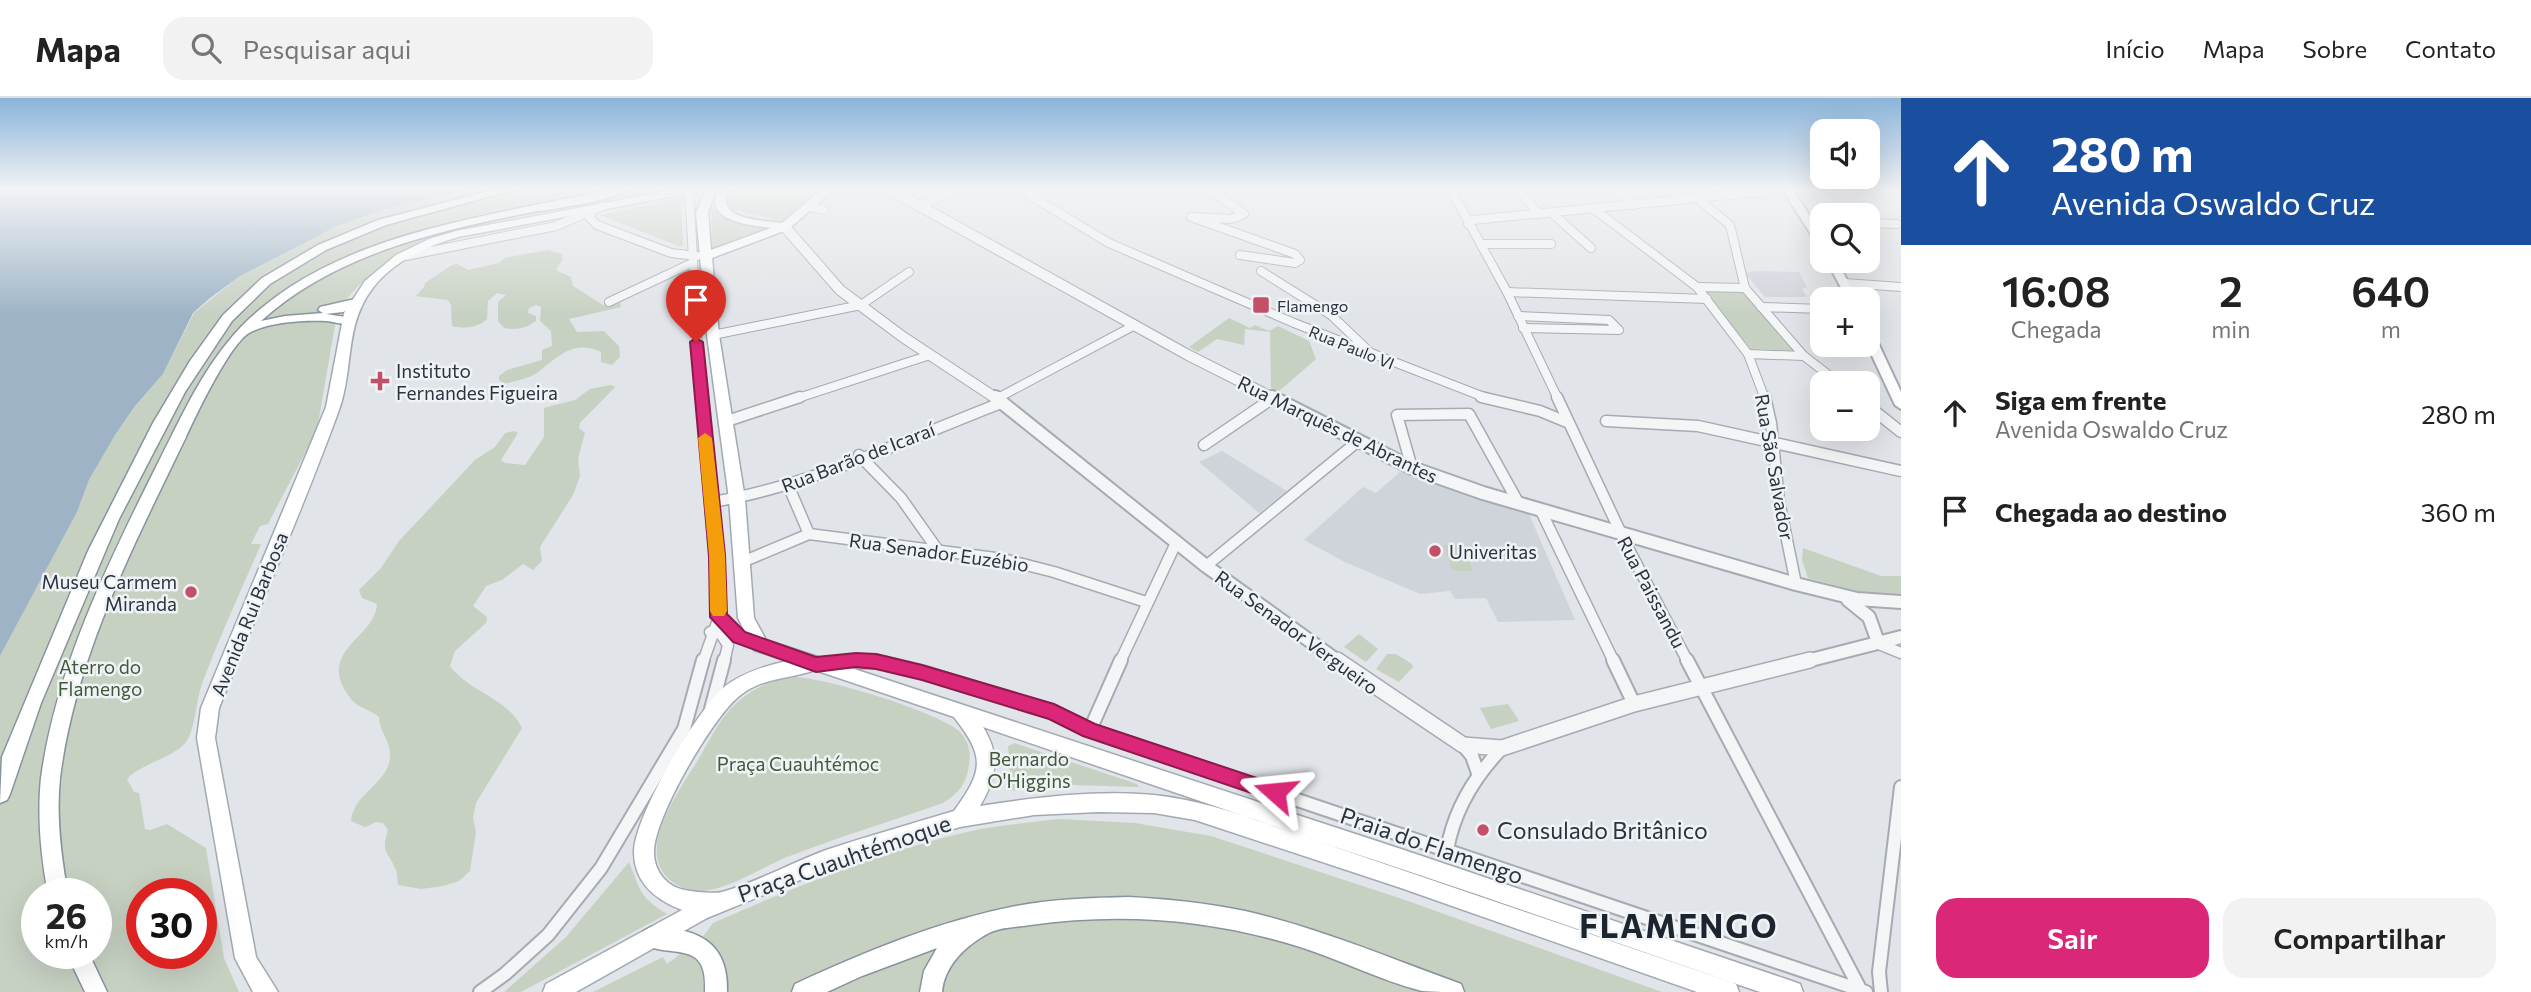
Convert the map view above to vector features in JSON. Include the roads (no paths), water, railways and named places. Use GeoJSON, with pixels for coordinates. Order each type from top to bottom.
{"type":"FeatureCollection","features":[{"type":"Feature","properties":{"kind":"main road"},"geometry":{"type":"LineString","coordinates":[[0,794],[37,692],[107,524],[151,438],[219,327],[264,282],[300,259],[356,232]]}},
{"type":"Feature","properties":{"kind":"main road"},"geometry":{"type":"LineString","coordinates":[[56,878],[50,834],[51,780],[64,710],[74,676],[156,481],[208,381],[242,333],[285,296],[345,261],[424,232]]}},
{"type":"Feature","properties":{"kind":"main road","name":"Avenida Rui Barbosa"},"geometry":{"type":"LineString","coordinates":[[267,992],[255,978],[246,958],[206,738],[211,708],[333,407],[348,321],[355,303],[369,284],[400,258],[433,241],[465,232]]}},
{"type":"Feature","properties":{"kind":"main road"},"geometry":{"type":"LineString","coordinates":[[700,232],[697,258],[713,335],[737,499],[746,618],[760,645],[816,664]]}},
{"type":"Feature","properties":{"kind":"main road"},"geometry":{"type":"LineString","coordinates":[[697,258],[772,232]]}},
{"type":"Feature","properties":{"kind":"main road"},"geometry":{"type":"LineString","coordinates":[[1839,273],[1847,287]]}},
{"type":"Feature","properties":{"kind":"main road"},"geometry":{"type":"LineString","coordinates":[[285,296],[281,305],[291,312],[335,310],[355,303]]}},
{"type":"Feature","properties":{"kind":"main road"},"geometry":{"type":"LineString","coordinates":[[242,333],[278,320],[337,318],[348,321]]}},
{"type":"Feature","properties":{"kind":"main road"},"geometry":{"type":"LineString","coordinates":[[1879,357],[1900,402]]}},
{"type":"Feature","properties":{"kind":"main road"},"geometry":{"type":"LineString","coordinates":[[727,898],[699,903],[683,902],[671,897],[652,879],[646,868],[645,838],[654,814],[708,720],[730,693],[773,670],[816,664]]}},
{"type":"Feature","properties":{"kind":"main road","name":"Praia do Flamengo"},"geometry":{"type":"LineString","coordinates":[[816,664],[1792,992]]}},
{"type":"Feature","properties":{"kind":"main road"},"geometry":{"type":"LineString","coordinates":[[959,710],[982,737],[987,761],[978,791],[960,818]]}},
{"type":"Feature","properties":{"kind":"main road","name":"Praia do Flamengo"},"geometry":{"type":"LineString","coordinates":[[960,818],[1034,806],[1098,803],[1154,804],[1195,811],[1401,878],[1728,992]]}},
{"type":"Feature","properties":{"kind":"main road","name":"Praça Cuauhtémoque"},"geometry":{"type":"LineString","coordinates":[[727,898],[826,860],[960,818]]}},
{"type":"Feature","properties":{"kind":"main road"},"geometry":{"type":"LineString","coordinates":[[554,992],[727,898]]}},
{"type":"Feature","properties":{"kind":"main road"},"geometry":{"type":"LineString","coordinates":[[803,992],[896,951],[992,920],[1053,909],[1138,906],[1179,909],[1244,921],[1453,992]]}},
{"type":"Feature","properties":{"kind":"main road"},"geometry":{"type":"LineString","coordinates":[[930,992],[936,965],[943,955],[992,920]]}},
{"type":"Feature","properties":{"kind":"main road"},"geometry":{"type":"LineString","coordinates":[[651,938],[680,941],[710,956],[716,964],[719,977],[716,992]]}},
{"type":"Feature","properties":{"kind":"main road"},"geometry":{"type":"LineString","coordinates":[[85,969],[96,992]]}},
{"type":"Feature","properties":{"kind":"street","name":"Avenida Rui Barbosa"},"geometry":{"type":"LineString","coordinates":[[400,258],[527,232]]}},
{"type":"Feature","properties":{"kind":"street"},"geometry":{"type":"LineString","coordinates":[[614,232],[671,254],[697,258]]}},
{"type":"Feature","properties":{"kind":"street"},"geometry":{"type":"LineString","coordinates":[[480,992],[544,942],[568,915],[604,866],[684,727],[710,632],[719,617],[712,502],[703,424],[694,232]]}},
{"type":"Feature","properties":{"kind":"street","name":"Rua Senador Vergueiro"},"geometry":{"type":"LineString","coordinates":[[789,232],[840,290],[999,401],[1206,566],[1389,697],[1463,745],[1502,748],[1633,704],[1901,637]]}},
{"type":"Feature","properties":{"kind":"street","name":"Rua Marquês de Abrantes"},"geometry":{"type":"LineString","coordinates":[[966,232],[1135,325],[1357,442],[1412,468],[1519,504],[1796,584],[1857,599],[1901,602]]}},
{"type":"Feature","properties":{"kind":"street","name":"Rua Paulo VI"},"geometry":{"type":"LineString","coordinates":[[1090,232],[1109,243],[1375,357],[1476,396],[1540,411],[1569,423]]}},
{"type":"Feature","properties":{"kind":"street"},"geometry":{"type":"LineString","coordinates":[[1232,232],[1295,254],[1300,260],[1295,263],[1240,255]]}},
{"type":"Feature","properties":{"kind":"street","name":"Rua Paissandu"},"geometry":{"type":"LineString","coordinates":[[1475,232],[1507,292],[1622,535],[1863,991]]}},
{"type":"Feature","properties":{"kind":"street"},"geometry":{"type":"LineString","coordinates":[[1573,232],[1591,248]]}},
{"type":"Feature","properties":{"kind":"street","name":"Rua São Salvador"},"geometry":{"type":"LineString","coordinates":[[1624,232],[1697,287],[1748,354],[1762,387],[1774,441],[1779,501],[1796,584]]}},
{"type":"Feature","properties":{"kind":"street"},"geometry":{"type":"LineString","coordinates":[[1732,232],[1745,288],[1804,356],[1823,371]]}},
{"type":"Feature","properties":{"kind":"street"},"geometry":{"type":"LineString","coordinates":[[1481,244],[1551,244]]}},
{"type":"Feature","properties":{"kind":"street"},"geometry":{"type":"LineString","coordinates":[[609,302],[697,258]]}},
{"type":"Feature","properties":{"kind":"street"},"geometry":{"type":"LineString","coordinates":[[1261,271],[1331,315],[1375,357]]}},
{"type":"Feature","properties":{"kind":"street"},"geometry":{"type":"LineString","coordinates":[[713,335],[861,305],[909,272]]}},
{"type":"Feature","properties":{"kind":"street"},"geometry":{"type":"LineString","coordinates":[[1845,283],[1901,287]]}},
{"type":"Feature","properties":{"kind":"street"},"geometry":{"type":"LineString","coordinates":[[1697,287],[1745,288]]}},
{"type":"Feature","properties":{"kind":"street"},"geometry":{"type":"LineString","coordinates":[[1507,292],[1707,299]]}},
{"type":"Feature","properties":{"kind":"street"},"geometry":{"type":"LineString","coordinates":[[1761,307],[1810,309]]}},
{"type":"Feature","properties":{"kind":"street"},"geometry":{"type":"LineString","coordinates":[[1518,316],[1609,320],[1619,330],[1523,328]]}},
{"type":"Feature","properties":{"kind":"street","name":"Rua Barão de Icaraí"},"geometry":{"type":"LineString","coordinates":[[712,502],[737,499],[788,485],[999,401],[1135,325]]}},
{"type":"Feature","properties":{"kind":"street"},"geometry":{"type":"LineString","coordinates":[[1748,354],[1804,356]]}},
{"type":"Feature","properties":{"kind":"street"},"geometry":{"type":"LineString","coordinates":[[724,422],[930,355]]}},
{"type":"Feature","properties":{"kind":"street"},"geometry":{"type":"LineString","coordinates":[[1204,446],[1273,398]]}},
{"type":"Feature","properties":{"kind":"street","name":"Rua Paulo VI"},"geometry":{"type":"LineString","coordinates":[[1540,411],[1560,405]]}},
{"type":"Feature","properties":{"kind":"street"},"geometry":{"type":"LineString","coordinates":[[1412,468],[1396,418],[1398,414],[1468,414],[1474,417],[1519,504]]}},
{"type":"Feature","properties":{"kind":"street"},"geometry":{"type":"LineString","coordinates":[[1880,415],[1901,432]]}},
{"type":"Feature","properties":{"kind":"street"},"geometry":{"type":"LineString","coordinates":[[1606,421],[1698,426],[1901,471]]}},
{"type":"Feature","properties":{"kind":"street"},"geometry":{"type":"LineString","coordinates":[[1206,566],[1357,442]]}},
{"type":"Feature","properties":{"kind":"street"},"geometry":{"type":"LineString","coordinates":[[859,456],[901,498],[937,550]]}},
{"type":"Feature","properties":{"kind":"street"},"geometry":{"type":"LineString","coordinates":[[740,563],[809,534],[788,485]]}},
{"type":"Feature","properties":{"kind":"street"},"geometry":{"type":"LineString","coordinates":[[1541,510],[1633,704]]}},
{"type":"Feature","properties":{"kind":"street","name":"Rua Senador Euzébio"},"geometry":{"type":"LineString","coordinates":[[809,534],[1030,565],[1146,602]]}},
{"type":"Feature","properties":{"kind":"street"},"geometry":{"type":"LineString","coordinates":[[1090,730],[1146,602],[1176,543]]}},
{"type":"Feature","properties":{"kind":"street"},"geometry":{"type":"LineString","coordinates":[[1840,596],[1871,618],[1877,630],[1877,643],[1901,653]]}},
{"type":"Feature","properties":{"kind":"street"},"geometry":{"type":"LineString","coordinates":[[719,617],[739,637],[760,645]]}},
{"type":"Feature","properties":{"kind":"street"},"geometry":{"type":"LineString","coordinates":[[708,720],[728,645],[721,634],[710,632]]}},
{"type":"Feature","properties":{"kind":"street","name":"Praia do Flamengo"},"geometry":{"type":"LineString","coordinates":[[816,664],[866,661],[910,670],[1054,712],[1090,730],[1863,991]]}},
{"type":"Feature","properties":{"kind":"street"},"geometry":{"type":"LineString","coordinates":[[1463,745],[1472,756],[1478,773]]}},
{"type":"Feature","properties":{"kind":"street"},"geometry":{"type":"LineString","coordinates":[[1447,850],[1448,839],[1478,773],[1502,748]]}},
{"type":"Feature","properties":{"kind":"street"},"geometry":{"type":"LineString","coordinates":[[1881,992],[1879,972],[1901,787]]}},
{"type":"Feature","properties":{"kind":"water"},"geometry":{"type":"Polygon","coordinates":[[[0,232],[326,232],[240,276],[193,313],[163,374],[135,406],[89,480],[77,512],[0,656],[0,232]]]}},
{"type":"Feature","properties":{"kind":"place","name":"Flamengo"},"geometry":{"type":"Point","coordinates":[1261,305]}},
{"type":"Feature","properties":{"kind":"place","name":"Instituto Fernandes Figueira"},"geometry":{"type":"Point","coordinates":[380,381]}},
{"type":"Feature","properties":{"kind":"place","name":"Univeritas"},"geometry":{"type":"Point","coordinates":[1435,551]}},
{"type":"Feature","properties":{"kind":"place","name":"Museu Carmem Miranda"},"geometry":{"type":"Point","coordinates":[191,592]}},
{"type":"Feature","properties":{"kind":"place","name":"Consulado Britânico"},"geometry":{"type":"Point","coordinates":[1483,830]}},
{"type":"Feature","properties":{"kind":"district","name":"FLAMENGO"},"geometry":{"type":"Point","coordinates":[1679,925]}},
{"type":"Feature","properties":{"kind":"park label","name":"Aterro do Flamengo"},"geometry":{"type":"Point","coordinates":[100,677]}},
{"type":"Feature","properties":{"kind":"park label","name":"Praça Cuauhtémoc"},"geometry":{"type":"Point","coordinates":[798,763]}},
{"type":"Feature","properties":{"kind":"park label","name":"Bernardo O'Higgins"},"geometry":{"type":"Point","coordinates":[1029,769]}}]}
